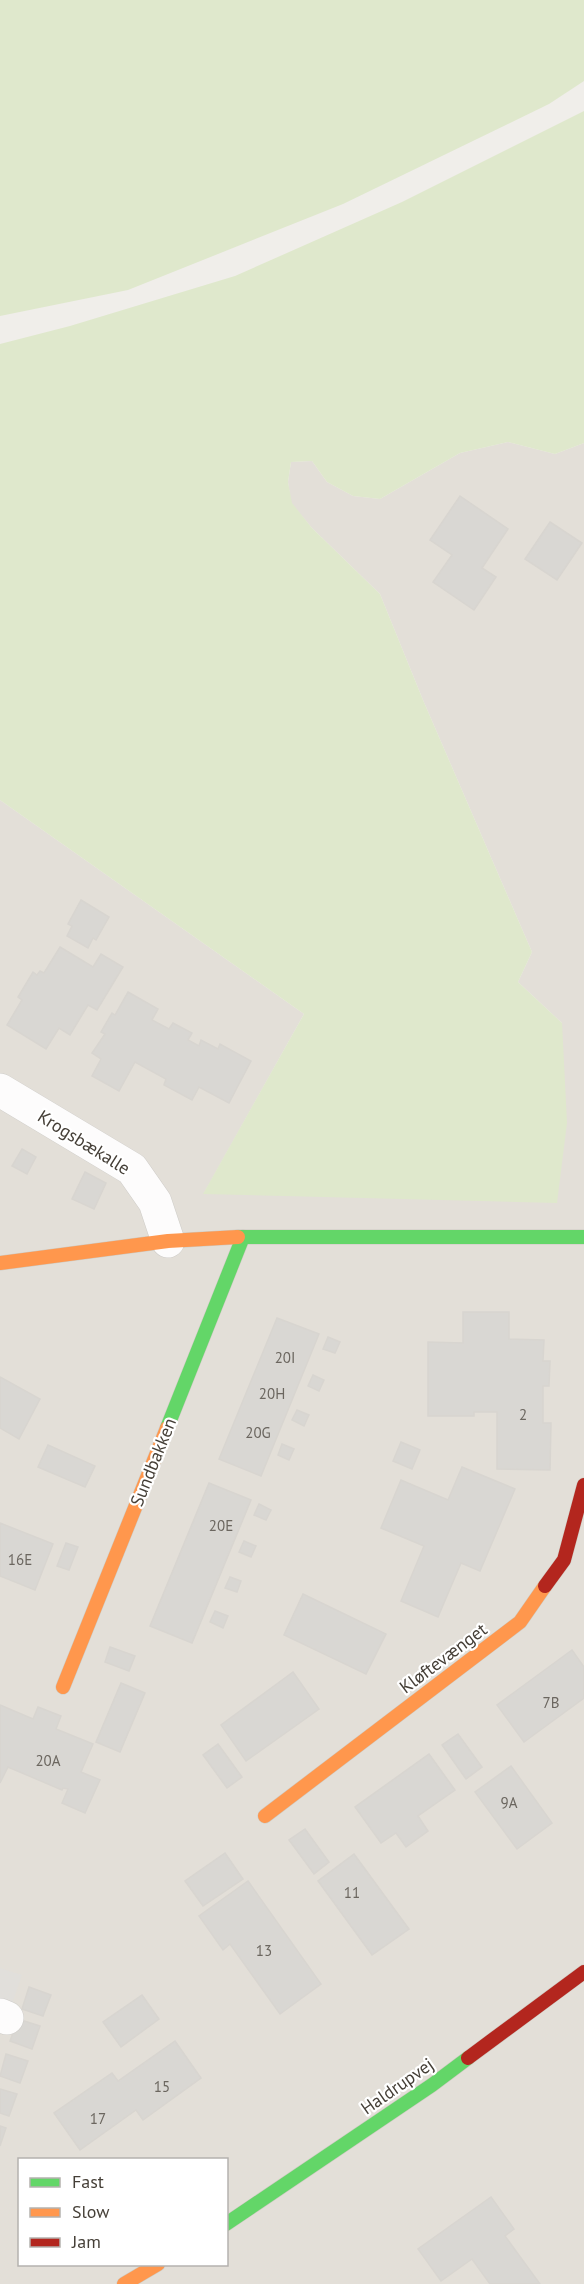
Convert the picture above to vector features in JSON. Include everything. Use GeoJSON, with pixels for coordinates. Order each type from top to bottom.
{"type":"FeatureCollection","features":[{"type":"Feature","properties":{"kind":"street","name":"Krogsbækalle"},"geometry":{"type":"LineString","coordinates":[[0,1090],[132,1169],[155,1202],[168,1240]]}},
{"type":"Feature","properties":{"kind":"street"},"geometry":{"type":"LineString","coordinates":[[0,1263],[168,1240],[243,1237],[584,1237]]}},
{"type":"Feature","properties":{"kind":"street","name":"Sundbakken"},"geometry":{"type":"LineString","coordinates":[[63,1687],[243,1237]]}},
{"type":"Feature","properties":{"kind":"street","name":"Kløftevænget"},"geometry":{"type":"LineString","coordinates":[[265,1816],[519,1622],[564,1560],[584,1485]]}},
{"type":"Feature","properties":{"kind":"street","name":"Haldrupvej"},"geometry":{"type":"LineString","coordinates":[[228,2223],[432,2085],[584,1972]]}},
{"type":"Feature","properties":{"kind":"street"},"geometry":{"type":"LineString","coordinates":[[124,2284],[156,2266]]}},
{"type":"Feature","properties":{"kind":"shaded area"},"geometry":{"type":"Polygon","coordinates":[[[508,442],[555,454],[584,443],[584,2284],[0,2284],[0,800],[304,1014],[204,1193],[562,1023],[518,982],[532,952],[423,700],[380,594],[312,528],[291,503],[288,482],[291,462],[312,461],[327,482],[353,496],[380,499],[460,453],[508,442]]]}},
{"type":"Feature","properties":{"kind":"shaded area"},"geometry":{"type":"Polygon","coordinates":[[[0,1968],[22,1975],[7,2018],[0,2015],[0,1968]]]}},
{"type":"Feature","properties":{"kind":"green space"},"geometry":{"type":"Polygon","coordinates":[[[0,0],[584,0],[584,81],[549,104],[343,204],[128,290],[0,316],[0,0]]]}},
{"type":"Feature","properties":{"kind":"green space"},"geometry":{"type":"Polygon","coordinates":[[[584,111],[584,443],[555,454],[508,442],[460,453],[380,499],[353,496],[327,482],[312,461],[291,462],[288,482],[292,503],[312,528],[380,594],[423,700],[532,952],[518,982],[562,1023],[567,1123],[557,1203],[203,1194],[304,1014],[0,800],[0,344],[70,326],[235,276],[402,202],[584,111]]]}},
{"type":"Feature","properties":{"kind":"building"},"geometry":{"type":"Polygon","coordinates":[[[460,496],[508,529],[482,568],[496,577],[474,610],[433,582],[452,555],[430,540],[460,496]]]}},
{"type":"Feature","properties":{"kind":"building"},"geometry":{"type":"Polygon","coordinates":[[[550,522],[582,543],[557,580],[525,559],[550,522]]]}},
{"type":"Feature","properties":{"kind":"building"},"geometry":{"type":"Polygon","coordinates":[[[81,900],[109,917],[96,940],[93,938],[88,948],[67,936],[72,926],[68,924],[81,900]]]}},
{"type":"Feature","properties":{"kind":"building"},"geometry":{"type":"Polygon","coordinates":[[[60,947],[93,967],[101,954],[123,967],[97,1010],[88,1005],[70,1035],[59,1028],[46,1049],[7,1025],[22,1000],[18,997],[33,972],[37,975],[40,971],[44,973],[60,947]]]}},
{"type":"Feature","properties":{"kind":"building"},"geometry":{"type":"Polygon","coordinates":[[[128,992],[158,1009],[152,1020],[169,1029],[173,1023],[192,1033],[188,1040],[199,1046],[201,1040],[218,1049],[220,1044],[251,1061],[229,1103],[199,1087],[192,1100],[164,1085],[166,1079],[135,1062],[119,1091],[92,1076],[101,1059],[92,1053],[105,1034],[101,1032],[112,1013],[115,1015],[128,992]]]}},
{"type":"Feature","properties":{"kind":"building"},"geometry":{"type":"Polygon","coordinates":[[[22,1149],[36,1157],[27,1174],[12,1166],[22,1149]]]}},
{"type":"Feature","properties":{"kind":"building"},"geometry":{"type":"Polygon","coordinates":[[[85,1172],[106,1183],[94,1209],[72,1199],[85,1172]]]}},
{"type":"Feature","properties":{"kind":"building"},"geometry":{"type":"Polygon","coordinates":[[[463,1312],[509,1312],[509,1339],[544,1340],[543,1361],[550,1361],[549,1386],[543,1386],[543,1423],[551,1423],[550,1470],[497,1469],[497,1412],[474,1412],[474,1416],[428,1416],[428,1342],[463,1343],[463,1312]]]}},
{"type":"Feature","properties":{"kind":"building"},"geometry":{"type":"Polygon","coordinates":[[[277,1318],[319,1334],[261,1476],[219,1459],[277,1318]]]}},
{"type":"Feature","properties":{"kind":"building"},"geometry":{"type":"Polygon","coordinates":[[[328,1337],[340,1342],[335,1353],[323,1349],[328,1337]]]}},
{"type":"Feature","properties":{"kind":"building"},"geometry":{"type":"Polygon","coordinates":[[[313,1375],[324,1380],[319,1391],[308,1386],[313,1375]]]}},
{"type":"Feature","properties":{"kind":"building"},"geometry":{"type":"Polygon","coordinates":[[[0,1377],[40,1399],[19,1439],[0,1428],[0,1377]]]}},
{"type":"Feature","properties":{"kind":"building"},"geometry":{"type":"Polygon","coordinates":[[[297,1410],[309,1415],[304,1426],[292,1420],[297,1410]]]}},
{"type":"Feature","properties":{"kind":"building"},"geometry":{"type":"Polygon","coordinates":[[[401,1442],[420,1450],[412,1469],[393,1461],[401,1442]]]}},
{"type":"Feature","properties":{"kind":"building"},"geometry":{"type":"Polygon","coordinates":[[[282,1444],[294,1449],[289,1460],[278,1455],[282,1444]]]}},
{"type":"Feature","properties":{"kind":"building"},"geometry":{"type":"Polygon","coordinates":[[[48,1445],[95,1466],[85,1487],[38,1467],[48,1445]]]}},
{"type":"Feature","properties":{"kind":"building"},"geometry":{"type":"Polygon","coordinates":[[[462,1467],[515,1489],[480,1571],[461,1563],[438,1617],[401,1601],[424,1546],[381,1528],[401,1480],[448,1500],[462,1467]]]}},
{"type":"Feature","properties":{"kind":"building"},"geometry":{"type":"Polygon","coordinates":[[[209,1483],[251,1500],[192,1643],[150,1626],[209,1483]]]}},
{"type":"Feature","properties":{"kind":"building"},"geometry":{"type":"Polygon","coordinates":[[[259,1504],[271,1510],[266,1520],[254,1515],[259,1504]]]}},
{"type":"Feature","properties":{"kind":"building"},"geometry":{"type":"Polygon","coordinates":[[[0,1523],[53,1544],[35,1590],[0,1576],[0,1523]]]}},
{"type":"Feature","properties":{"kind":"building"},"geometry":{"type":"Polygon","coordinates":[[[244,1541],[256,1546],[251,1557],[239,1552],[244,1541]]]}},
{"type":"Feature","properties":{"kind":"building"},"geometry":{"type":"Polygon","coordinates":[[[66,1543],[78,1547],[69,1570],[57,1566],[66,1543]]]}},
{"type":"Feature","properties":{"kind":"building"},"geometry":{"type":"Polygon","coordinates":[[[230,1577],[241,1581],[237,1592],[225,1588],[230,1577]]]}},
{"type":"Feature","properties":{"kind":"building"},"geometry":{"type":"Polygon","coordinates":[[[303,1594],[386,1634],[366,1674],[284,1635],[303,1594]]]}},
{"type":"Feature","properties":{"kind":"building"},"geometry":{"type":"Polygon","coordinates":[[[215,1611],[228,1616],[223,1628],[210,1622],[215,1611]]]}},
{"type":"Feature","properties":{"kind":"building"},"geometry":{"type":"Polygon","coordinates":[[[110,1647],[135,1656],[129,1671],[105,1662],[110,1647]]]}},
{"type":"Feature","properties":{"kind":"building"},"geometry":{"type":"Polygon","coordinates":[[[572,1650],[584,1667],[584,1698],[524,1742],[497,1705],[572,1650]]]}},
{"type":"Feature","properties":{"kind":"building"},"geometry":{"type":"Polygon","coordinates":[[[293,1672],[319,1709],[246,1761],[221,1725],[293,1672]]]}},
{"type":"Feature","properties":{"kind":"building"},"geometry":{"type":"Polygon","coordinates":[[[121,1683],[145,1693],[120,1752],[96,1742],[121,1683]]]}},
{"type":"Feature","properties":{"kind":"building"},"geometry":{"type":"Polygon","coordinates":[[[0,1705],[33,1719],[38,1707],[61,1716],[56,1729],[93,1744],[81,1772],[100,1780],[85,1813],[62,1803],[68,1789],[63,1788],[62,1790],[8,1767],[0,1783],[0,1705]]]}},
{"type":"Feature","properties":{"kind":"building"},"geometry":{"type":"Polygon","coordinates":[[[458,1734],[482,1767],[466,1779],[442,1745],[458,1734]]]}},
{"type":"Feature","properties":{"kind":"building"},"geometry":{"type":"Polygon","coordinates":[[[218,1744],[242,1777],[227,1788],[203,1755],[218,1744]]]}},
{"type":"Feature","properties":{"kind":"building"},"geometry":{"type":"Polygon","coordinates":[[[429,1754],[455,1790],[418,1816],[428,1831],[406,1847],[396,1833],[381,1843],[355,1807],[429,1754]]]}},
{"type":"Feature","properties":{"kind":"building"},"geometry":{"type":"Polygon","coordinates":[[[511,1766],[552,1823],[517,1849],[475,1792],[511,1766]]]}},
{"type":"Feature","properties":{"kind":"building"},"geometry":{"type":"Polygon","coordinates":[[[305,1829],[329,1862],[314,1874],[289,1840],[305,1829]]]}},
{"type":"Feature","properties":{"kind":"building"},"geometry":{"type":"Polygon","coordinates":[[[225,1853],[243,1879],[203,1906],[185,1881],[225,1853]]]}},
{"type":"Feature","properties":{"kind":"building"},"geometry":{"type":"Polygon","coordinates":[[[354,1854],[409,1929],[372,1955],[318,1881],[354,1854]]]}},
{"type":"Feature","properties":{"kind":"building"},"geometry":{"type":"Polygon","coordinates":[[[248,1881],[321,1984],[280,2014],[230,1944],[223,1950],[199,1916],[248,1881]]]}},
{"type":"Feature","properties":{"kind":"building"},"geometry":{"type":"Polygon","coordinates":[[[29,1987],[51,1995],[43,2016],[22,2009],[29,1987]]]}},
{"type":"Feature","properties":{"kind":"building"},"geometry":{"type":"Polygon","coordinates":[[[142,1995],[159,2019],[121,2047],[103,2022],[142,1995]]]}},
{"type":"Feature","properties":{"kind":"building"},"geometry":{"type":"Polygon","coordinates":[[[18,2019],[40,2026],[32,2049],[10,2041],[18,2019]]]}},
{"type":"Feature","properties":{"kind":"building"},"geometry":{"type":"Polygon","coordinates":[[[175,2041],[201,2078],[143,2120],[136,2110],[80,2150],[54,2113],[112,2073],[118,2081],[175,2041]]]}},
{"type":"Feature","properties":{"kind":"building"},"geometry":{"type":"Polygon","coordinates":[[[6,2054],[28,2061],[20,2083],[0,2076],[6,2054]]]}},
{"type":"Feature","properties":{"kind":"building"},"geometry":{"type":"Polygon","coordinates":[[[0,2089],[17,2094],[9,2116],[0,2113],[0,2089]]]}},
{"type":"Feature","properties":{"kind":"building"},"geometry":{"type":"Polygon","coordinates":[[[0,2126],[6,2128],[0,2146],[0,2126]]]}},
{"type":"Feature","properties":{"kind":"building"},"geometry":{"type":"Polygon","coordinates":[[[491,2197],[514,2229],[505,2236],[540,2284],[490,2284],[472,2259],[441,2281],[418,2249],[491,2197]]]}},
{"type":"Feature","properties":{"kind":"traffic: fast"},"geometry":{"type":"LineString","coordinates":[[238,1237],[584,1237]]}},
{"type":"Feature","properties":{"kind":"traffic: fast"},"geometry":{"type":"LineString","coordinates":[[167,1428],[243,1237]]}},
{"type":"Feature","properties":{"kind":"traffic: fast"},"geometry":{"type":"LineString","coordinates":[[228,2223],[432,2085],[468,2058]]}},
{"type":"Feature","properties":{"kind":"traffic: slow"},"geometry":{"type":"LineString","coordinates":[[0,1263],[168,1241],[238,1237]]}},
{"type":"Feature","properties":{"kind":"traffic: slow"},"geometry":{"type":"LineString","coordinates":[[63,1687],[167,1428]]}},
{"type":"Feature","properties":{"kind":"traffic: slow"},"geometry":{"type":"LineString","coordinates":[[265,1816],[520,1622],[545,1586]]}},
{"type":"Feature","properties":{"kind":"traffic: slow"},"geometry":{"type":"LineString","coordinates":[[124,2284],[155,2266]]}},
{"type":"Feature","properties":{"kind":"traffic: jam"},"geometry":{"type":"LineString","coordinates":[[545,1586],[564,1560],[584,1485]]}},
{"type":"Feature","properties":{"kind":"traffic: jam"},"geometry":{"type":"LineString","coordinates":[[468,2058],[584,1972]]}}]}
